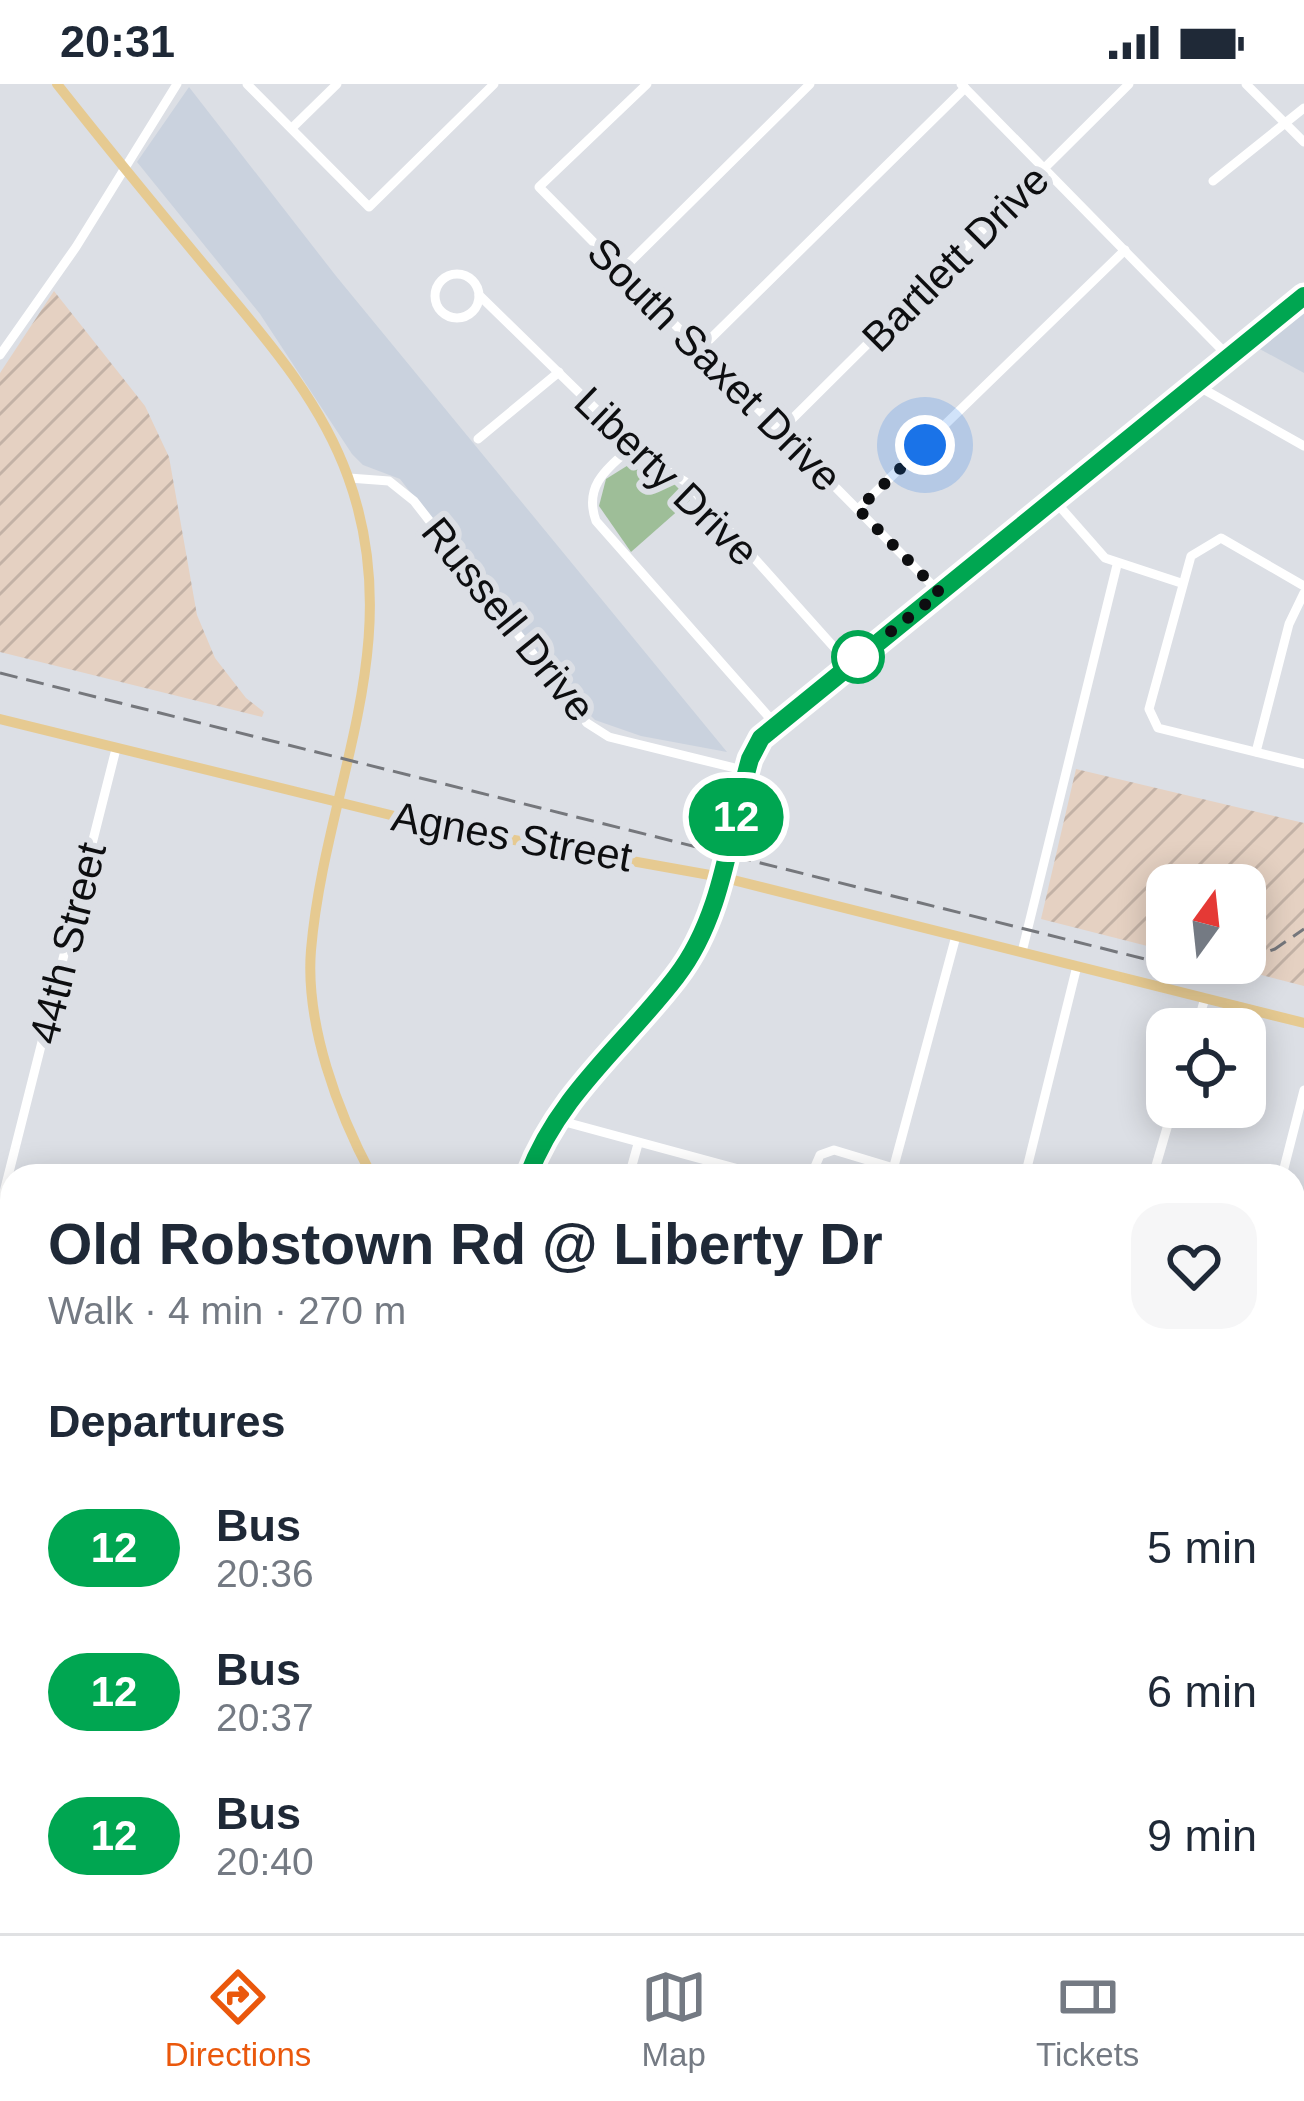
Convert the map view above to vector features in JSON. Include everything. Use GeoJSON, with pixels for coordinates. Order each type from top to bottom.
{"type":"FeatureCollection","features":[{"type":"Feature","properties":{"kind":"main road"},"geometry":{"type":"LineString","coordinates":[[57,84],[288,366],[349,478],[369,580],[370,660],[310,955],[317,1013],[346,1127],[366,1164]]}},
{"type":"Feature","properties":{"kind":"main road","name":"Agnes Street"},"geometry":{"type":"LineString","coordinates":[[0,719],[431,825],[721,877],[1304,1023]]}},
{"type":"Feature","properties":{"kind":"street"},"geometry":{"type":"LineString","coordinates":[[0,355],[76,247],[177,84]]}},
{"type":"Feature","properties":{"kind":"street"},"geometry":{"type":"LineString","coordinates":[[248,84],[369,207],[494,84]]}},
{"type":"Feature","properties":{"kind":"street"},"geometry":{"type":"LineString","coordinates":[[292,128],[338,84]]}},
{"type":"Feature","properties":{"kind":"street"},"geometry":{"type":"LineString","coordinates":[[623,269],[810,84]]}},
{"type":"Feature","properties":{"kind":"street"},"geometry":{"type":"LineString","coordinates":[[1246,84],[1304,142]]}},
{"type":"Feature","properties":{"kind":"street","name":"South Saxet Drive"},"geometry":{"type":"LineString","coordinates":[[646,85],[539,187],[940,593]]}},
{"type":"Feature","properties":{"kind":"street","name":"Bartlett Drive"},"geometry":{"type":"LineString","coordinates":[[780,431],[1126,85]]}},
{"type":"Feature","properties":{"kind":"street"},"geometry":{"type":"LineString","coordinates":[[699,350],[963,86],[1229,357]]}},
{"type":"Feature","properties":{"kind":"street"},"geometry":{"type":"LineString","coordinates":[[1213,181],[1304,108]]}},
{"type":"Feature","properties":{"kind":"street"},"geometry":{"type":"LineString","coordinates":[[858,509],[1125,250]]}},
{"type":"Feature","properties":{"kind":"street"},"geometry":{"type":"LineString","coordinates":[[463,275],[479,295],[472,312],[455,318],[439,309],[435,292],[445,277],[463,275]]}},
{"type":"Feature","properties":{"kind":"street","name":"Liberty Drive"},"geometry":{"type":"LineString","coordinates":[[479,295],[633,446],[686,482],[849,664]]}},
{"type":"Feature","properties":{"kind":"street"},"geometry":{"type":"LineString","coordinates":[[533,1164],[554,1119],[678,975],[705,928],[747,771],[761,738],[1304,296]]}},
{"type":"Feature","properties":{"kind":"street"},"geometry":{"type":"LineString","coordinates":[[478,439],[559,372]]}},
{"type":"Feature","properties":{"kind":"street"},"geometry":{"type":"LineString","coordinates":[[1196,385],[1304,446]]}},
{"type":"Feature","properties":{"kind":"street"},"geometry":{"type":"LineString","coordinates":[[633,446],[598,476],[591,503],[596,521],[776,725]]}},
{"type":"Feature","properties":{"kind":"street","name":"Russell Drive"},"geometry":{"type":"LineString","coordinates":[[349,478],[389,481],[414,501],[587,723],[609,736],[747,771]]}},
{"type":"Feature","properties":{"kind":"street"},"geometry":{"type":"LineString","coordinates":[[1054,500],[1094,548],[1117,565],[1181,583]]}},
{"type":"Feature","properties":{"kind":"street"},"geometry":{"type":"LineString","coordinates":[[1256,752],[1289,624],[1304,589],[1221,538],[1191,556],[1150,720],[1158,728],[1304,764]]}},
{"type":"Feature","properties":{"kind":"street"},"geometry":{"type":"LineString","coordinates":[[1022,952],[1117,565]]}},
{"type":"Feature","properties":{"kind":"street","name":"44th Street"},"geometry":{"type":"LineString","coordinates":[[11,1164],[116,749]]}},
{"type":"Feature","properties":{"kind":"street"},"geometry":{"type":"LineString","coordinates":[[894,1164],[956,936]]}},
{"type":"Feature","properties":{"kind":"street"},"geometry":{"type":"LineString","coordinates":[[1028,1164],[1077,966]]}},
{"type":"Feature","properties":{"kind":"street"},"geometry":{"type":"LineString","coordinates":[[1202,1008],[1205,998]]}},
{"type":"Feature","properties":{"kind":"street"},"geometry":{"type":"LineString","coordinates":[[1285,1164],[1304,1090]]}},
{"type":"Feature","properties":{"kind":"street"},"geometry":{"type":"LineString","coordinates":[[554,1119],[701,1164]]}},
{"type":"Feature","properties":{"kind":"street"},"geometry":{"type":"LineString","coordinates":[[1156,1164],[1167,1128]]}},
{"type":"Feature","properties":{"kind":"street"},"geometry":{"type":"LineString","coordinates":[[632,1164],[638,1144]]}},
{"type":"Feature","properties":{"kind":"street"},"geometry":{"type":"LineString","coordinates":[[816,1164],[820,1155],[834,1150],[886,1164]]}},
{"type":"Feature","properties":{"kind":"shaded area"},"geometry":{"type":"Polygon","coordinates":[[[189,87],[336,276],[727,752],[641,736],[595,720],[561,686],[400,479],[363,465],[352,454],[260,314],[137,162],[189,87]]]}},
{"type":"Feature","properties":{"kind":"shaded area"},"geometry":{"type":"Polygon","coordinates":[[[54,291],[145,406],[169,457],[197,615],[215,658],[246,698],[264,712],[262,717],[0,652],[0,373],[54,291]]]}},
{"type":"Feature","properties":{"kind":"shaded area"},"geometry":{"type":"Polygon","coordinates":[[[1304,308],[1304,373],[1256,347],[1304,308]]]}},
{"type":"Feature","properties":{"kind":"shaded area"},"geometry":{"type":"Polygon","coordinates":[[[1076,769],[1304,823],[1304,986],[1266,976],[1266,864],[1146,864],[1146,946],[1041,919],[1076,769]]]}},
{"type":"Feature","properties":{"kind":"green space"},"geometry":{"type":"Polygon","coordinates":[[[630,464],[665,475],[690,500],[631,552],[599,506],[606,479],[630,464]]]}},
{"type":"Feature","properties":{"kind":"railway"},"geometry":{"type":"LineString","coordinates":[[0,673],[1146,959]]}},
{"type":"Feature","properties":{"kind":"railway"},"geometry":{"type":"LineString","coordinates":[[1266,952],[1304,929]]}},
{"type":"Feature","properties":{"kind":"bus line","name":"12"},"geometry":{"type":"LineString","coordinates":[[532,1164],[554,1119],[592,1069],[678,975],[705,928],[750,759],[761,738],[1304,296]]}},
{"type":"Feature","properties":{"kind":"route"},"geometry":{"type":"LineString","coordinates":[[858,657],[849,664],[940,593],[858,509],[925,445]]}}]}
